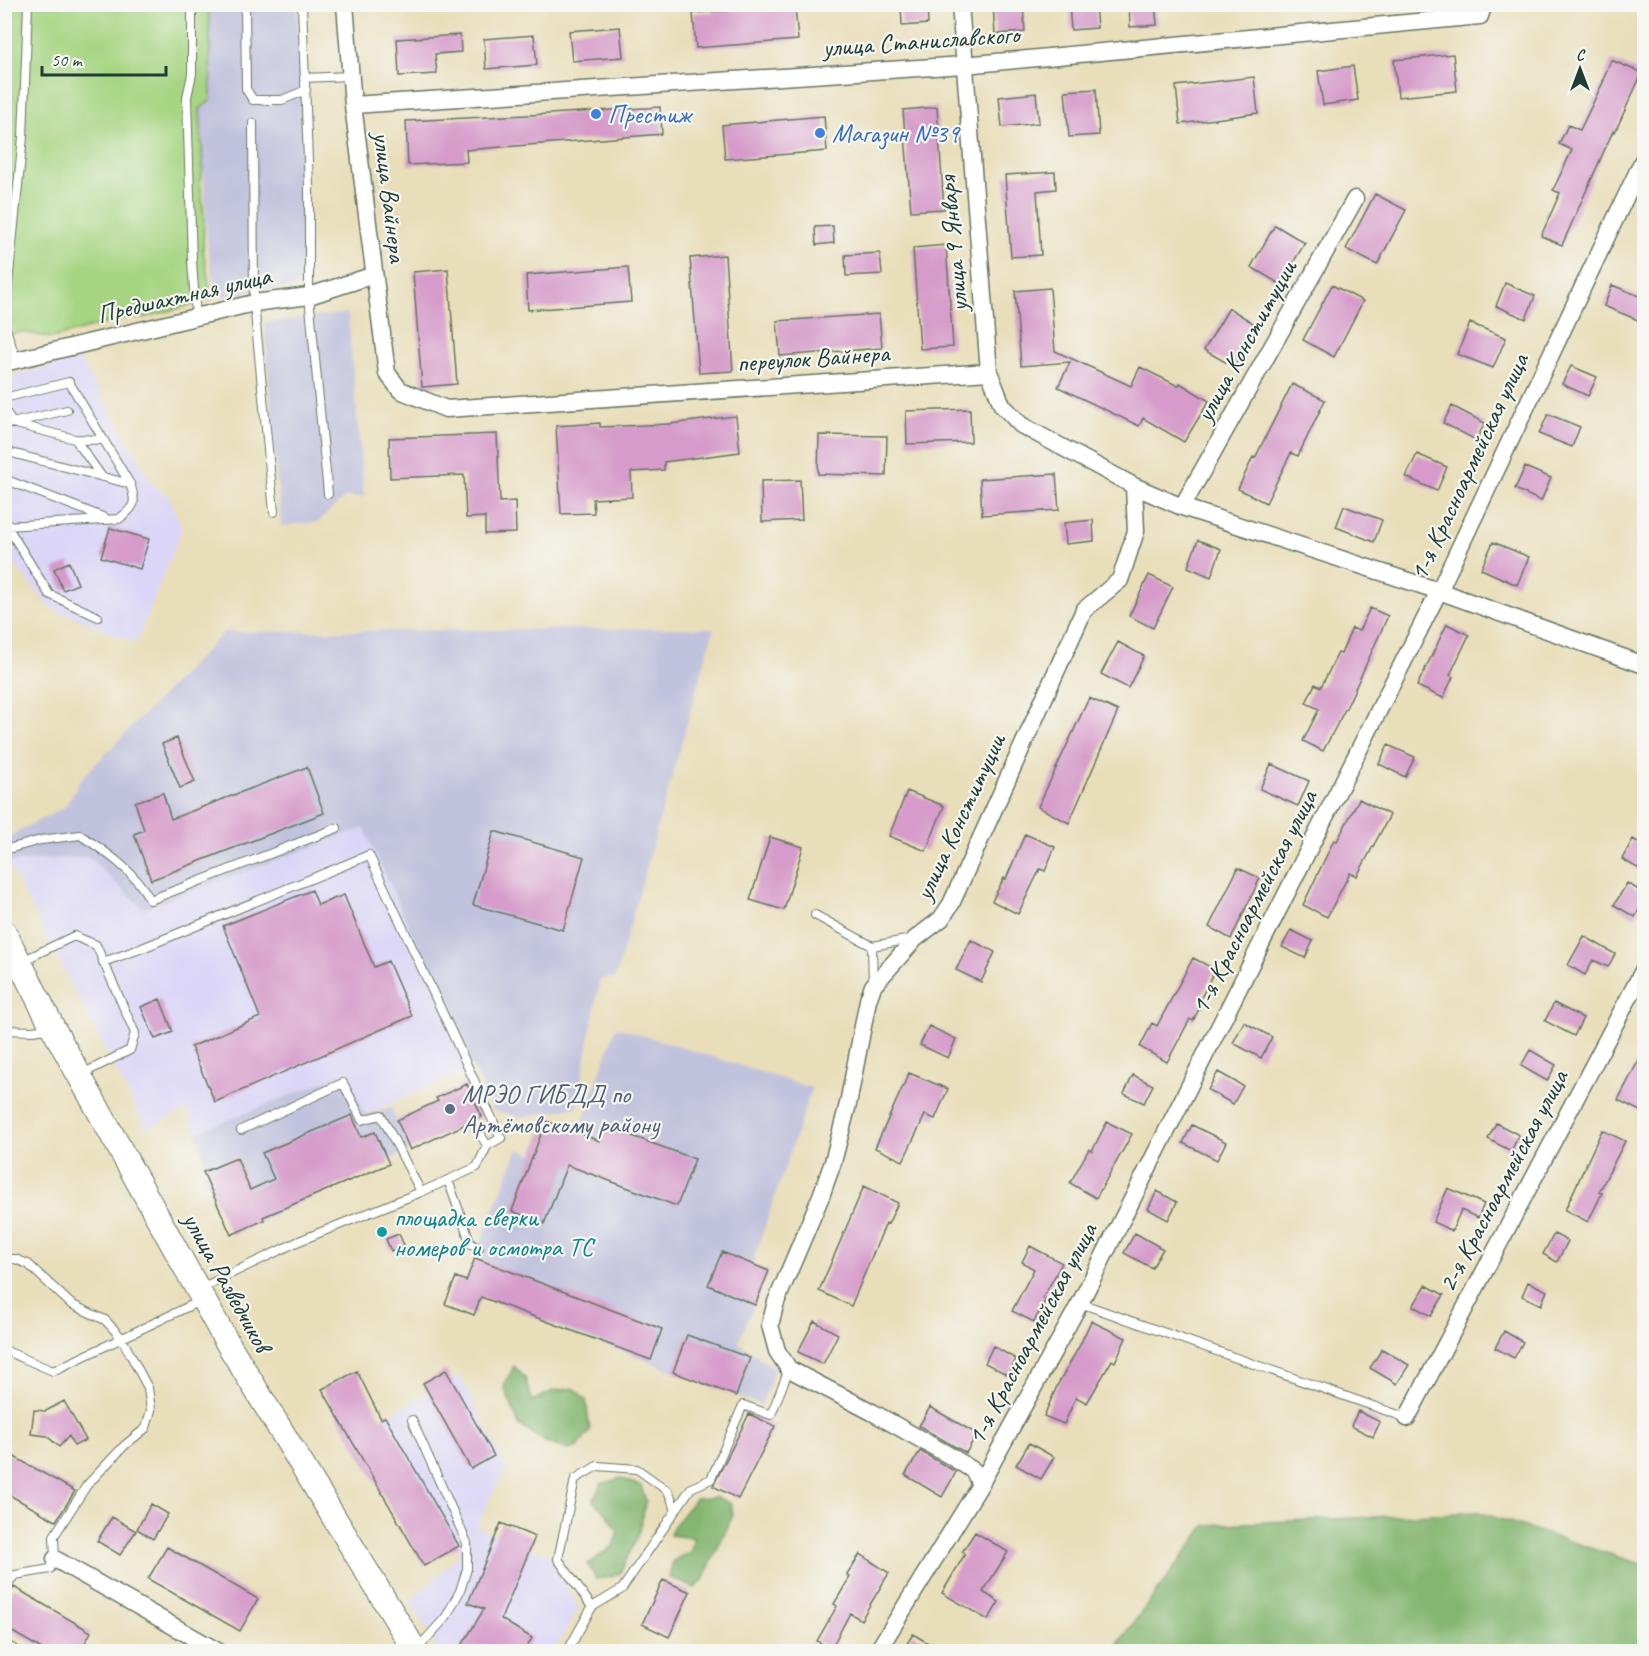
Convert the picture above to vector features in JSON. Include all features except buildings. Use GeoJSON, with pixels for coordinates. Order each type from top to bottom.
{"type":"FeatureCollection","features":[{"type":"Feature","properties":{"kind":"main road","name":"улица Разведчиков"},"geometry":{"type":"LineString","coordinates":[[4,932],[79,1076],[272,1418],[416,1651]]}},
{"type":"Feature","properties":{"kind":"street","name":"улица Вайнера"},"geometry":{"type":"LineString","coordinates":[[345,4],[353,105],[387,373],[400,390]]}},
{"type":"Feature","properties":{"kind":"street","name":"улица 9 Января"},"geometry":{"type":"LineString","coordinates":[[960,4],[988,372]]}},
{"type":"Feature","properties":{"kind":"street","name":"улица Станиславского"},"geometry":{"type":"LineString","coordinates":[[353,105],[964,65],[1480,16],[1484,4]]}},
{"type":"Feature","properties":{"kind":"street","name":"1-я Красноармейская улица"},"geometry":{"type":"LineString","coordinates":[[877,1652],[980,1485],[1080,1303],[1438,591],[1644,158]]}},
{"type":"Feature","properties":{"kind":"street","name":"улица Конституции"},"geometry":{"type":"LineString","coordinates":[[1182,507],[1355,199]]}},
{"type":"Feature","properties":{"kind":"street","name":"Предшахтная улица"},"geometry":{"type":"LineString","coordinates":[[10,361],[254,303],[309,296],[374,275]]}},
{"type":"Feature","properties":{"kind":"street","name":"переулок Вайнера"},"geometry":{"type":"LineString","coordinates":[[400,390],[446,409],[988,372]]}},
{"type":"Feature","properties":{"kind":"street"},"geometry":{"type":"LineString","coordinates":[[988,372],[1002,405],[1021,425],[1134,486],[1182,507],[1438,591],[1644,665]]}},
{"type":"Feature","properties":{"kind":"street","name":"улица Конституции"},"geometry":{"type":"LineString","coordinates":[[789,1369],[777,1351],[770,1325],[776,1302],[833,1162],[873,986],[915,939],[941,919],[951,904],[1084,610],[1120,580],[1136,531],[1134,486]]}},
{"type":"Feature","properties":{"kind":"street","name":"2-я Красноармейская улица"},"geometry":{"type":"LineString","coordinates":[[1407,1418],[1644,969]]}},
{"type":"Feature","properties":{"kind":"street"},"geometry":{"type":"LineString","coordinates":[[789,1369],[952,1457],[974,1471],[980,1485]]}},
{"type":"Feature","properties":{"kind":"street"},"geometry":{"type":"LineString","coordinates":[[55,1559],[219,1652]]}},
{"type":"Feature","properties":{"kind":"lane"},"geometry":{"type":"LineString","coordinates":[[10,361],[4,322],[22,137],[28,4]]}},
{"type":"Feature","properties":{"kind":"lane"},"geometry":{"type":"LineString","coordinates":[[192,4],[192,74],[187,97],[196,318]]}},
{"type":"Feature","properties":{"kind":"lane"},"geometry":{"type":"LineString","coordinates":[[245,4],[246,89],[253,100],[282,100],[306,90]]}},
{"type":"Feature","properties":{"kind":"lane"},"geometry":{"type":"LineString","coordinates":[[302,4],[306,90],[309,296],[328,494]]}},
{"type":"Feature","properties":{"kind":"lane"},"geometry":{"type":"LineString","coordinates":[[304,78],[350,76]]}},
{"type":"Feature","properties":{"kind":"lane"},"geometry":{"type":"LineString","coordinates":[[253,123],[254,303],[274,512]]}},
{"type":"Feature","properties":{"kind":"lane"},"geometry":{"type":"LineString","coordinates":[[4,398],[69,382],[130,484],[135,497],[131,510],[119,519],[6,523],[49,594],[98,617]]}},
{"type":"Feature","properties":{"kind":"lane"},"geometry":{"type":"LineString","coordinates":[[4,408],[8,424]]}},
{"type":"Feature","properties":{"kind":"lane"},"geometry":{"type":"LineString","coordinates":[[8,424],[67,410]]}},
{"type":"Feature","properties":{"kind":"lane"},"geometry":{"type":"LineString","coordinates":[[8,424],[75,439],[104,440]]}},
{"type":"Feature","properties":{"kind":"lane"},"geometry":{"type":"LineString","coordinates":[[75,439],[103,477]]}},
{"type":"Feature","properties":{"kind":"lane"},"geometry":{"type":"LineString","coordinates":[[4,451],[130,484]]}},
{"type":"Feature","properties":{"kind":"lane"},"geometry":{"type":"LineString","coordinates":[[4,479],[108,520]]}},
{"type":"Feature","properties":{"kind":"lane"},"geometry":{"type":"LineString","coordinates":[[4,850],[49,838],[80,835],[137,880],[150,900],[338,828]]}},
{"type":"Feature","properties":{"kind":"lane"},"geometry":{"type":"LineString","coordinates":[[4,1350],[53,1371],[299,1241],[477,1167],[487,1146],[501,1138],[369,855],[103,962]]}},
{"type":"Feature","properties":{"kind":"lane"},"geometry":{"type":"LineString","coordinates":[[815,915],[872,946],[915,939]]}},
{"type":"Feature","properties":{"kind":"lane"},"geometry":{"type":"LineString","coordinates":[[19,962],[74,936],[96,945],[135,1033],[130,1050],[79,1076]]}},
{"type":"Feature","properties":{"kind":"lane"},"geometry":{"type":"LineString","coordinates":[[872,946],[873,986]]}},
{"type":"Feature","properties":{"kind":"lane"},"geometry":{"type":"LineString","coordinates":[[4,1029],[33,1031],[53,1028]]}},
{"type":"Feature","properties":{"kind":"lane"},"geometry":{"type":"LineString","coordinates":[[241,1130],[344,1083],[362,1120],[381,1115],[421,1192]]}},
{"type":"Feature","properties":{"kind":"lane"},"geometry":{"type":"LineString","coordinates":[[480,1134],[487,1146]]}},
{"type":"Feature","properties":{"kind":"lane"},"geometry":{"type":"LineString","coordinates":[[448,1180],[471,1244],[479,1248]]}},
{"type":"Feature","properties":{"kind":"lane"},"geometry":{"type":"LineString","coordinates":[[4,1259],[15,1259],[28,1264],[71,1304],[105,1320],[121,1337],[148,1388],[151,1410],[146,1428],[125,1445],[87,1485],[54,1536],[55,1559],[50,1569],[15,1575],[4,1588]]}},
{"type":"Feature","properties":{"kind":"lane"},"geometry":{"type":"LineString","coordinates":[[1080,1303],[1407,1418]]}},
{"type":"Feature","properties":{"kind":"lane"},"geometry":{"type":"LineString","coordinates":[[567,1652],[592,1607],[622,1589],[691,1488],[711,1479],[743,1405],[771,1415],[789,1369]]}},
{"type":"Feature","properties":{"kind":"lane"},"geometry":{"type":"LineString","coordinates":[[412,1420],[467,1543],[467,1569],[460,1591],[446,1617],[416,1651]]}},
{"type":"Feature","properties":{"kind":"lane"},"geometry":{"type":"LineString","coordinates":[[592,1607],[558,1559],[575,1479],[597,1466],[637,1468],[668,1491],[676,1510]]}},
{"type":"Feature","properties":{"kind":"lane"},"geometry":{"type":"LineString","coordinates":[[4,1643],[18,1652]]}},
{"type":"Feature","properties":{"kind":"shaded area"},"geometry":{"type":"Polygon","coordinates":[[[209,5],[297,5],[303,106],[308,275],[306,286],[216,297],[208,251],[200,108],[211,100],[209,5]]]}},
{"type":"Feature","properties":{"kind":"shaded area"},"geometry":{"type":"Polygon","coordinates":[[[348,313],[364,497],[345,497],[318,522],[281,526],[264,323],[348,313]]]}},
{"type":"Feature","properties":{"kind":"shaded area"},"geometry":{"type":"Polygon","coordinates":[[[80,359],[153,485],[169,497],[182,529],[136,643],[49,607],[5,552],[5,378],[80,359]]]}},
{"type":"Feature","properties":{"kind":"shaded area"},"geometry":{"type":"Polygon","coordinates":[[[714,628],[615,978],[600,979],[577,1107],[521,1117],[493,1111],[364,828],[143,909],[89,857],[8,862],[9,836],[65,807],[80,780],[224,632],[714,628]]]}},
{"type":"Feature","properties":{"kind":"shaded area"},"geometry":{"type":"Polygon","coordinates":[[[364,828],[474,1068],[365,1114],[344,1073],[196,1133],[187,1110],[146,1128],[8,862],[89,857],[143,909],[364,828]]]}},
{"type":"Feature","properties":{"kind":"shaded area"},"geometry":{"type":"Polygon","coordinates":[[[616,1027],[812,1088],[752,1264],[769,1271],[738,1342],[775,1368],[761,1405],[481,1297],[474,1315],[445,1304],[456,1277],[466,1280],[518,1149],[533,1154],[546,1121],[579,1133],[616,1027]]]}},
{"type":"Feature","properties":{"kind":"shaded area"},"geometry":{"type":"Polygon","coordinates":[[[345,1073],[365,1114],[391,1108],[410,1150],[231,1235],[196,1133],[345,1073]]]}},
{"type":"Feature","properties":{"kind":"shaded area"},"geometry":{"type":"Polygon","coordinates":[[[460,1376],[506,1468],[476,1527],[549,1555],[579,1609],[553,1651],[439,1651],[410,1602],[459,1555],[459,1546],[385,1417],[460,1376]]]}},
{"type":"Feature","properties":{"kind":"green space"},"geometry":{"type":"Polygon","coordinates":[[[5,5],[209,5],[211,100],[200,109],[203,169],[200,179],[204,217],[203,250],[212,299],[143,318],[128,317],[52,338],[23,332],[7,335],[5,343],[5,5]]]}},
{"type":"Feature","properties":{"kind":"green space"},"geometry":{"type":"Polygon","coordinates":[[[514,1366],[525,1378],[532,1401],[553,1391],[574,1388],[586,1400],[590,1431],[578,1447],[568,1450],[547,1443],[519,1425],[504,1386],[514,1366]]]}},
{"type":"Feature","properties":{"kind":"green space"},"geometry":{"type":"Polygon","coordinates":[[[620,1478],[641,1486],[646,1501],[639,1534],[620,1573],[596,1579],[588,1564],[613,1546],[618,1531],[608,1515],[593,1501],[601,1484],[620,1478]]]}},
{"type":"Feature","properties":{"kind":"green space"},"geometry":{"type":"Polygon","coordinates":[[[717,1497],[731,1504],[733,1515],[703,1580],[695,1588],[669,1577],[673,1561],[691,1551],[694,1538],[670,1535],[678,1520],[695,1499],[717,1497]]]}},
{"type":"Feature","properties":{"kind":"green space"},"geometry":{"type":"Polygon","coordinates":[[[1478,1512],[1644,1565],[1644,1651],[1113,1651],[1206,1525],[1478,1512]]]}},
{"type":"Feature","properties":{"kind":"place","name":"Престиж"},"geometry":{"type":"Point","coordinates":[596,114]}},
{"type":"Feature","properties":{"kind":"place","name":"Магазин №39"},"geometry":{"type":"Point","coordinates":[820,133]}},
{"type":"Feature","properties":{"kind":"place","name":"МРЭО ГИБДД по Артёмовскому району"},"geometry":{"type":"Point","coordinates":[450,1109]}},
{"type":"Feature","properties":{"kind":"place","name":"площадка сверки номеров и осмотра ТС"},"geometry":{"type":"Point","coordinates":[382,1232]}}]}
